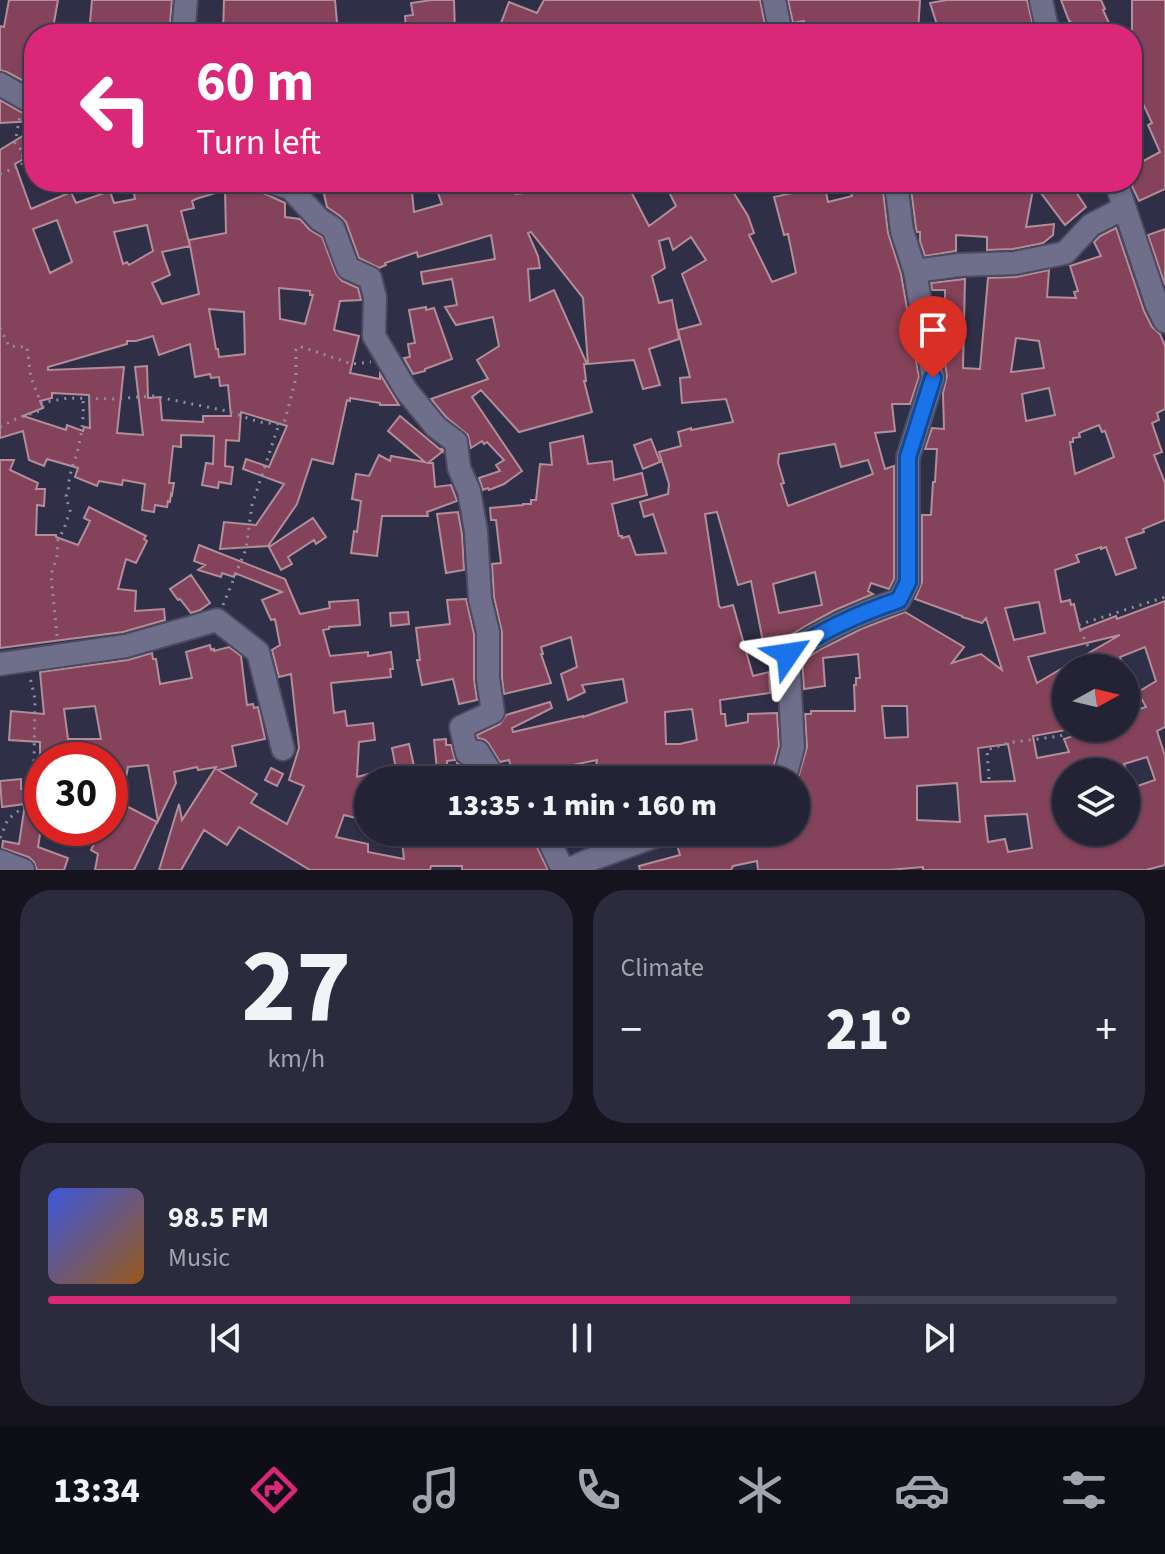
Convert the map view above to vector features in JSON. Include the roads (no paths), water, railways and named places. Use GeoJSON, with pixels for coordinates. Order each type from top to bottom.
{"type":"FeatureCollection","features":[{"type":"Feature","properties":{"kind":"street"},"geometry":{"type":"LineString","coordinates":[[184,24],[186,0]]}},
{"type":"Feature","properties":{"kind":"street"},"geometry":{"type":"LineString","coordinates":[[774,0],[779,24]]}},
{"type":"Feature","properties":{"kind":"street"},"geometry":{"type":"LineString","coordinates":[[1041,0],[1046,24]]}},
{"type":"Feature","properties":{"kind":"street"},"geometry":{"type":"LineString","coordinates":[[0,84],[24,96]]}},
{"type":"Feature","properties":{"kind":"street"},"geometry":{"type":"LineString","coordinates":[[294,192],[320,220],[333,228],[348,268],[370,278],[375,297],[374,336],[406,390],[436,427],[456,442],[459,468],[469,491],[476,531],[480,599],[488,632],[488,679],[493,712],[461,727],[467,753],[478,752],[487,766]]}},
{"type":"Feature","properties":{"kind":"street"},"geometry":{"type":"LineString","coordinates":[[788,766],[793,747],[788,654],[828,629],[899,600],[908,582],[908,457],[933,378],[915,271],[902,231],[897,192]]}},
{"type":"Feature","properties":{"kind":"street"},"geometry":{"type":"LineString","coordinates":[[1119,192],[1165,321]]}},
{"type":"Feature","properties":{"kind":"street"},"geometry":{"type":"LineString","coordinates":[[915,271],[959,265],[1015,263],[1065,253],[1091,225],[1124,208]]}},
{"type":"Feature","properties":{"kind":"street"},"geometry":{"type":"LineString","coordinates":[[0,664],[126,646],[217,620],[258,652],[283,749]]}},
{"type":"Feature","properties":{"kind":"street"},"geometry":{"type":"LineString","coordinates":[[553,846],[566,870],[628,846]]}},
{"type":"Feature","properties":{"kind":"street"},"geometry":{"type":"LineString","coordinates":[[0,861],[23,870]]}}]}
